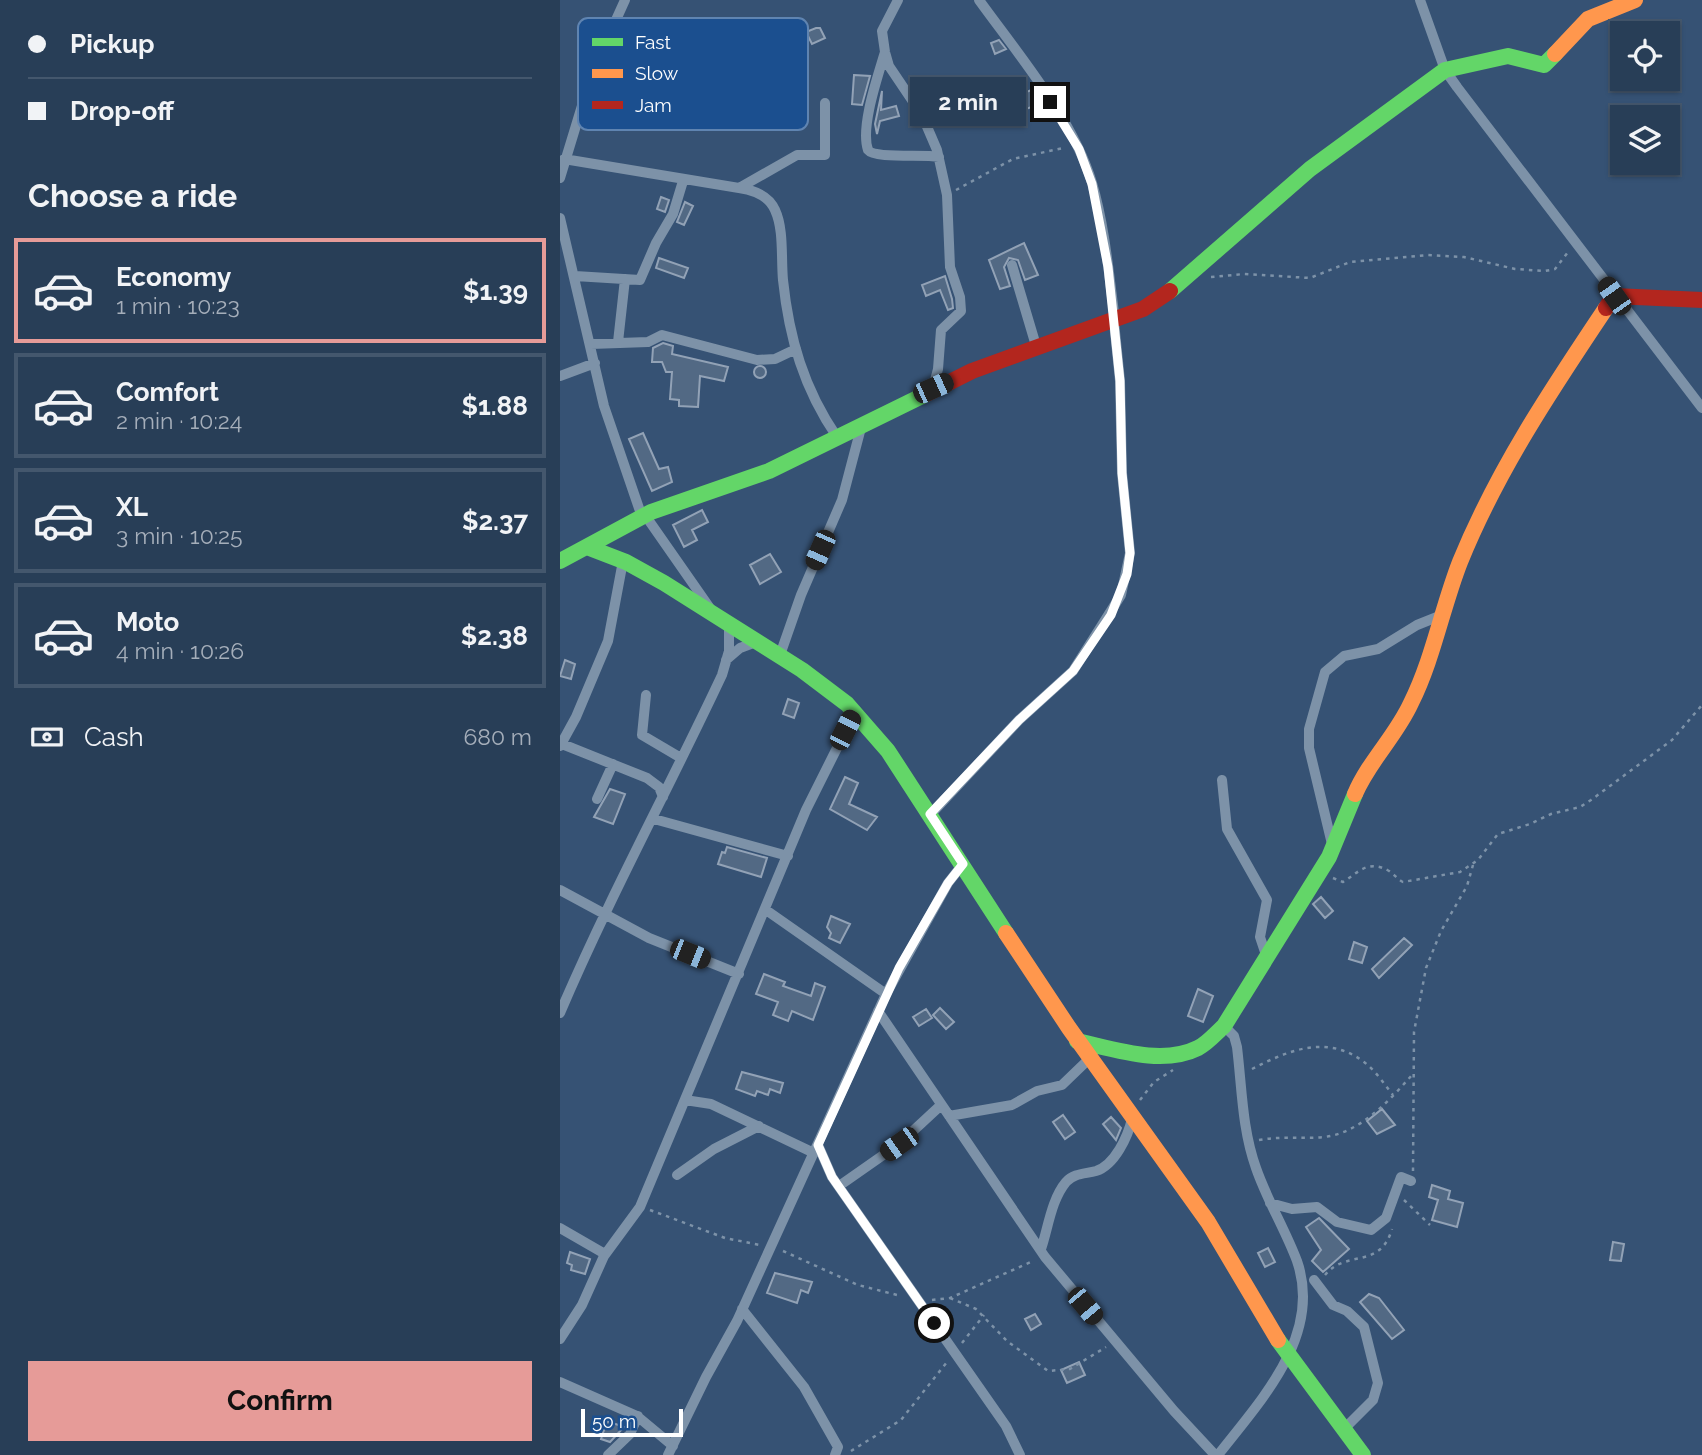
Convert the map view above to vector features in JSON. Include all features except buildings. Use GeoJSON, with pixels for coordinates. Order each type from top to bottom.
{"type":"FeatureCollection","features":[{"type":"Feature","properties":{"kind":"street"},"geometry":{"type":"LineString","coordinates":[[617,18],[625,0]]}},
{"type":"Feature","properties":{"kind":"street"},"geometry":{"type":"LineString","coordinates":[[898,0],[890,10],[882,31],[885,52],[889,66],[922,115],[939,157],[947,195],[950,267],[960,297],[961,311],[941,330],[939,369],[933,388]]}},
{"type":"Feature","properties":{"kind":"street"},"geometry":{"type":"LineString","coordinates":[[930,814],[1019,720],[1073,671],[1121,595],[1130,553],[1122,473],[1120,381],[1114,321],[1092,184],[1079,149],[1008,37],[979,0]]}},
{"type":"Feature","properties":{"kind":"street"},"geometry":{"type":"LineString","coordinates":[[1420,0],[1445,70],[1614,296],[1702,408]]}},
{"type":"Feature","properties":{"kind":"street"},"geometry":{"type":"LineString","coordinates":[[560,561],[644,516],[769,471],[972,371],[1143,309],[1176,287],[1310,169],[1445,70],[1508,56],[1544,65],[1588,19],[1635,0]]}},
{"type":"Feature","properties":{"kind":"street"},"geometry":{"type":"LineString","coordinates":[[885,52],[874,84],[872,106],[865,128],[868,150],[881,156],[905,153],[939,157]]}},
{"type":"Feature","properties":{"kind":"street"},"geometry":{"type":"LineString","coordinates":[[739,188],[797,155],[825,155],[825,103]]}},
{"type":"Feature","properties":{"kind":"street"},"geometry":{"type":"LineString","coordinates":[[560,178],[564,150],[578,112]]}},
{"type":"Feature","properties":{"kind":"street"},"geometry":{"type":"LineString","coordinates":[[564,150],[682,181],[739,188],[764,197],[775,209],[780,235],[784,294],[796,349],[815,405],[837,437]]}},
{"type":"Feature","properties":{"kind":"street"},"geometry":{"type":"LineString","coordinates":[[575,276],[636,281],[642,277],[656,243],[673,214],[682,181]]}},
{"type":"Feature","properties":{"kind":"street"},"geometry":{"type":"LineString","coordinates":[[560,218],[604,406],[644,516],[722,621],[726,660]]}},
{"type":"Feature","properties":{"kind":"street"},"geometry":{"type":"LineString","coordinates":[[1012,265],[1037,349]]}},
{"type":"Feature","properties":{"kind":"street"},"geometry":{"type":"LineString","coordinates":[[618,342],[625,279]]}},
{"type":"Feature","properties":{"kind":"street"},"geometry":{"type":"LineString","coordinates":[[1614,296],[1702,300]]}},
{"type":"Feature","properties":{"kind":"street"},"geometry":{"type":"LineString","coordinates":[[1077,1041],[1132,1052],[1181,1051],[1199,1047],[1224,1026],[1320,872],[1332,851],[1364,774],[1411,704],[1476,523],[1496,485],[1531,420],[1614,296]]}},
{"type":"Feature","properties":{"kind":"street"},"geometry":{"type":"LineString","coordinates":[[591,344],[648,342],[663,335],[757,360],[775,359],[796,349]]}},
{"type":"Feature","properties":{"kind":"street"},"geometry":{"type":"LineString","coordinates":[[560,376],[595,363]]}},
{"type":"Feature","properties":{"kind":"street"},"geometry":{"type":"LineString","coordinates":[[780,655],[842,500],[862,424]]}},
{"type":"Feature","properties":{"kind":"street"},"geometry":{"type":"LineString","coordinates":[[587,547],[623,561],[780,655],[834,692],[884,745],[1089,1059],[1199,1207],[1250,1298],[1289,1354],[1346,1427],[1363,1455]]}},
{"type":"Feature","properties":{"kind":"street"},"geometry":{"type":"LineString","coordinates":[[623,561],[610,634],[561,745],[647,778],[659,787],[663,797]]}},
{"type":"Feature","properties":{"kind":"street"},"geometry":{"type":"LineString","coordinates":[[1332,851],[1330,827],[1309,748],[1311,719],[1325,672],[1344,656],[1378,649],[1417,625],[1442,615]]}},
{"type":"Feature","properties":{"kind":"street"},"geometry":{"type":"LineString","coordinates":[[560,1013],[603,913],[654,818],[726,660],[740,648],[756,642]]}},
{"type":"Feature","properties":{"kind":"street"},"geometry":{"type":"LineString","coordinates":[[646,695],[642,735],[681,758]]}},
{"type":"Feature","properties":{"kind":"street"},"geometry":{"type":"LineString","coordinates":[[560,1339],[582,1305],[605,1254],[640,1207],[806,810],[855,712]]}},
{"type":"Feature","properties":{"kind":"street"},"geometry":{"type":"LineString","coordinates":[[597,799],[613,764]]}},
{"type":"Feature","properties":{"kind":"street"},"geometry":{"type":"LineString","coordinates":[[1222,780],[1227,829],[1266,900],[1260,937],[1266,955]]}},
{"type":"Feature","properties":{"kind":"street"},"geometry":{"type":"LineString","coordinates":[[654,818],[788,856]]}},
{"type":"Feature","properties":{"kind":"street"},"geometry":{"type":"LineString","coordinates":[[560,1382],[638,1416],[671,1451],[742,1309],[886,994],[948,883],[963,864]]}},
{"type":"Feature","properties":{"kind":"street"},"geometry":{"type":"LineString","coordinates":[[560,890],[649,938],[739,974]]}},
{"type":"Feature","properties":{"kind":"street"},"geometry":{"type":"LineString","coordinates":[[766,910],[886,994]]}},
{"type":"Feature","properties":{"kind":"street"},"geometry":{"type":"LineString","coordinates":[[878,1011],[1043,1253],[1114,1341],[1219,1454],[1275,1380],[1289,1354],[1301,1317],[1303,1282],[1297,1262],[1270,1203],[1249,1143],[1243,1118],[1234,1036],[1224,1026]]}},
{"type":"Feature","properties":{"kind":"street"},"geometry":{"type":"LineString","coordinates":[[949,1116],[1012,1105],[1037,1091],[1062,1085],[1089,1059]]}},
{"type":"Feature","properties":{"kind":"street"},"geometry":{"type":"LineString","coordinates":[[685,1100],[711,1104],[816,1149],[1006,1426],[1020,1455]]}},
{"type":"Feature","properties":{"kind":"street"},"geometry":{"type":"LineString","coordinates":[[839,1186],[899,1144],[941,1105]]}},
{"type":"Feature","properties":{"kind":"street"},"geometry":{"type":"LineString","coordinates":[[1043,1253],[1062,1189],[1076,1175],[1104,1167],[1127,1140],[1132,1118]]}},
{"type":"Feature","properties":{"kind":"street"},"geometry":{"type":"LineString","coordinates":[[677,1175],[714,1149],[759,1126]]}},
{"type":"Feature","properties":{"kind":"street"},"geometry":{"type":"LineString","coordinates":[[1270,1203],[1292,1209],[1317,1207],[1337,1222],[1371,1230],[1385,1218],[1401,1177],[1411,1181]]}},
{"type":"Feature","properties":{"kind":"street"},"geometry":{"type":"LineString","coordinates":[[560,1228],[605,1254]]}},
{"type":"Feature","properties":{"kind":"street"},"geometry":{"type":"LineString","coordinates":[[1314,1280],[1333,1305],[1347,1311],[1364,1327],[1378,1383],[1373,1400],[1346,1427]]}},
{"type":"Feature","properties":{"kind":"street"},"geometry":{"type":"LineString","coordinates":[[742,1309],[804,1387],[838,1447],[835,1455]]}},
{"type":"Feature","properties":{"kind":"street"},"geometry":{"type":"LineString","coordinates":[[608,1455],[630,1434],[638,1416]]}},
{"type":"Feature","properties":{"kind":"path"},"geometry":{"type":"LineString","coordinates":[[947,195],[1013,159],[1070,146]]}},
{"type":"Feature","properties":{"kind":"path"},"geometry":{"type":"LineString","coordinates":[[1205,278],[1244,274],[1310,278],[1350,262],[1428,255],[1464,257],[1515,269],[1545,271],[1555,268],[1563,261],[1574,240]]}},
{"type":"Feature","properties":{"kind":"path"},"geometry":{"type":"LineString","coordinates":[[1320,872],[1343,882],[1359,868],[1369,866],[1385,869],[1403,882],[1460,872],[1473,865],[1498,834],[1587,803],[1672,740],[1702,705]]}},
{"type":"Feature","properties":{"kind":"path"},"geometry":{"type":"LineString","coordinates":[[1401,1206],[1411,1181],[1414,1032],[1426,968],[1441,931],[1468,886],[1473,865]]}},
{"type":"Feature","properties":{"kind":"path"},"geometry":{"type":"LineString","coordinates":[[1240,1075],[1295,1049],[1323,1047],[1354,1056],[1366,1063],[1393,1095]]}},
{"type":"Feature","properties":{"kind":"path"},"geometry":{"type":"LineString","coordinates":[[1132,1118],[1146,1090],[1177,1068]]}},
{"type":"Feature","properties":{"kind":"path"},"geometry":{"type":"LineString","coordinates":[[1249,1143],[1278,1136],[1335,1135],[1352,1128],[1393,1095],[1412,1075]]}},
{"type":"Feature","properties":{"kind":"path"},"geometry":{"type":"LineString","coordinates":[[1404,1200],[1430,1225]]}},
{"type":"Feature","properties":{"kind":"path"},"geometry":{"type":"LineString","coordinates":[[640,1207],[725,1238],[771,1247],[858,1285],[917,1299],[950,1298],[1043,1253]]}},
{"type":"Feature","properties":{"kind":"path"},"geometry":{"type":"LineString","coordinates":[[1314,1280],[1323,1277],[1332,1266],[1380,1251],[1391,1235],[1393,1221]]}},
{"type":"Feature","properties":{"kind":"path"},"geometry":{"type":"LineString","coordinates":[[950,1298],[984,1315],[1007,1341],[1048,1371],[1070,1369],[1114,1341]]}},
{"type":"Feature","properties":{"kind":"path"},"geometry":{"type":"LineString","coordinates":[[959,1347],[984,1315]]}},
{"type":"Feature","properties":{"kind":"path"},"geometry":{"type":"LineString","coordinates":[[843,1455],[901,1420],[951,1357]]}},
{"type":"Feature","properties":{"kind":"traffic: fast"},"geometry":{"type":"LineString","coordinates":[[1170,291],[1310,169],[1445,70],[1508,56],[1544,65],[1555,54]]}},
{"type":"Feature","properties":{"kind":"traffic: fast"},"geometry":{"type":"LineString","coordinates":[[560,561],[651,512],[769,471],[926,394]]}},
{"type":"Feature","properties":{"kind":"traffic: fast"},"geometry":{"type":"LineString","coordinates":[[587,547],[626,562],[664,583],[802,670],[847,704],[888,751],[1006,933]]}},
{"type":"Feature","properties":{"kind":"traffic: fast"},"geometry":{"type":"LineString","coordinates":[[1077,1041],[1154,1056],[1184,1053],[1209,1041],[1224,1026],[1329,857],[1355,794]]}},
{"type":"Feature","properties":{"kind":"traffic: fast"},"geometry":{"type":"LineString","coordinates":[[1278,1340],[1363,1455]]}},
{"type":"Feature","properties":{"kind":"traffic: slow"},"geometry":{"type":"LineString","coordinates":[[1555,54],[1588,19],[1635,0]]}},
{"type":"Feature","properties":{"kind":"traffic: slow"},"geometry":{"type":"LineString","coordinates":[[1355,794],[1405,715],[1419,686],[1460,562],[1491,495],[1545,400],[1606,308]]}},
{"type":"Feature","properties":{"kind":"traffic: slow"},"geometry":{"type":"LineString","coordinates":[[1006,933],[1069,1028],[1208,1222],[1278,1340]]}},
{"type":"Feature","properties":{"kind":"traffic: jam"},"geometry":{"type":"LineString","coordinates":[[926,394],[972,371],[1143,309],[1170,291]]}},
{"type":"Feature","properties":{"kind":"traffic: jam"},"geometry":{"type":"LineString","coordinates":[[1606,308],[1614,296],[1702,300]]}},
{"type":"Feature","properties":{"kind":"route"},"geometry":{"type":"LineString","coordinates":[[934,1323],[832,1177],[818,1145],[899,968],[948,883],[963,864],[930,814],[954,792],[1001,738],[1073,671],[1111,615],[1127,574],[1130,553],[1122,473],[1120,381],[1108,267],[1092,184],[1069,129],[1050,102]]}}]}
